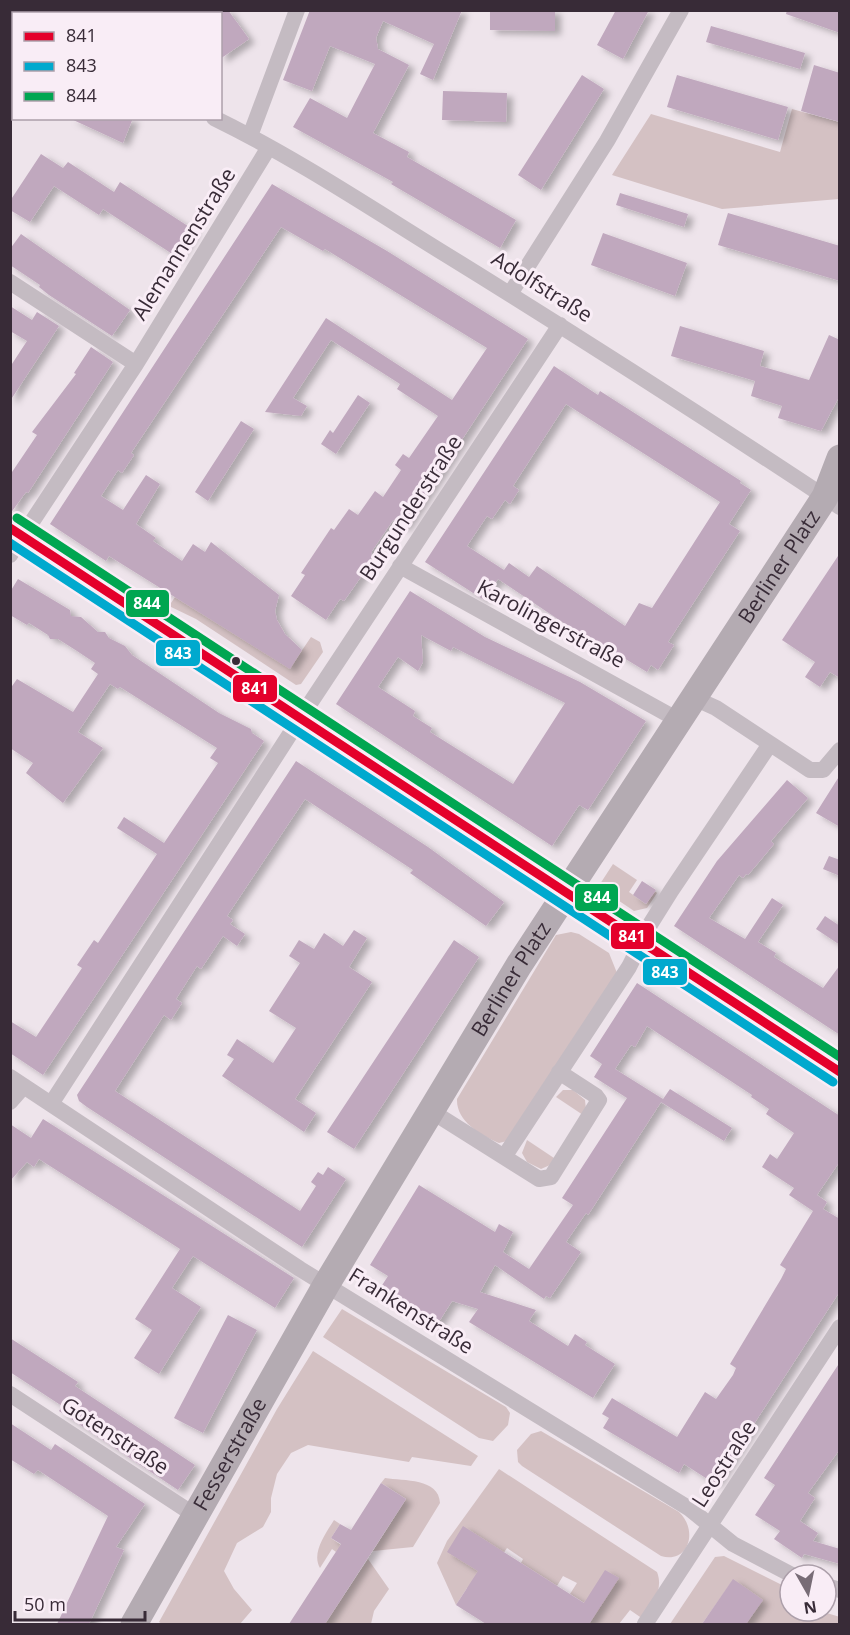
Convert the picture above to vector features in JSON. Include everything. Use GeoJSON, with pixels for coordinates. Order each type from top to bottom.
{"type":"FeatureCollection","features":[{"type":"Feature","properties":{"kind":"main road","name":"Berliner Platz"},"geometry":{"type":"LineString","coordinates":[[326,1285],[566,893],[694,698],[835,497],[840,458]]}},
{"type":"Feature","properties":{"kind":"main road"},"geometry":{"type":"LineString","coordinates":[[15,540],[301,717],[840,1072]]}},
{"type":"Feature","properties":{"kind":"main road","name":"Fesserstraße"},"geometry":{"type":"LineString","coordinates":[[134,1624],[326,1285]]}},
{"type":"Feature","properties":{"kind":"street"},"geometry":{"type":"LineString","coordinates":[[250,136],[297,10]]}},
{"type":"Feature","properties":{"kind":"street"},"geometry":{"type":"LineString","coordinates":[[510,294],[607,141],[681,10]]}},
{"type":"Feature","properties":{"kind":"street","name":"Adolfstraße"},"geometry":{"type":"LineString","coordinates":[[218,120],[269,147],[510,294],[835,497]]}},
{"type":"Feature","properties":{"kind":"street","name":"Alemannenstraße"},"geometry":{"type":"LineString","coordinates":[[15,540],[136,364],[269,147]]}},
{"type":"Feature","properties":{"kind":"street"},"geometry":{"type":"LineString","coordinates":[[10,282],[136,364]]}},
{"type":"Feature","properties":{"kind":"street","name":"Burgunderstraße"},"geometry":{"type":"LineString","coordinates":[[51,1104],[301,717],[560,325]]}},
{"type":"Feature","properties":{"kind":"street","name":"Karolingerstraße"},"geometry":{"type":"LineString","coordinates":[[400,566],[680,721]]}},
{"type":"Feature","properties":{"kind":"street"},"geometry":{"type":"LineString","coordinates":[[694,698],[716,708],[770,744],[817,771],[828,767],[840,750]]}},
{"type":"Feature","properties":{"kind":"street"},"geometry":{"type":"LineString","coordinates":[[504,1157],[629,967],[671,891],[770,744]]}},
{"type":"Feature","properties":{"kind":"street"},"geometry":{"type":"LineString","coordinates":[[431,1111],[539,1179],[546,1180],[551,1177],[598,1106],[596,1096],[559,1072]]}},
{"type":"Feature","properties":{"kind":"street"},"geometry":{"type":"LineString","coordinates":[[10,1102],[17,1082]]}},
{"type":"Feature","properties":{"kind":"street","name":"Frankenstraße"},"geometry":{"type":"LineString","coordinates":[[17,1082],[326,1285],[680,1503],[758,1559],[778,1568]]}},
{"type":"Feature","properties":{"kind":"street","name":"Leostraße"},"geometry":{"type":"LineString","coordinates":[[645,1624],[840,1327]]}},
{"type":"Feature","properties":{"kind":"street","name":"Gotenstraße"},"geometry":{"type":"LineString","coordinates":[[10,1394],[196,1516]]}},
{"type":"Feature","properties":{"kind":"shaded area"},"geometry":{"type":"Polygon","coordinates":[[[792,109],[839,122],[839,199],[722,209],[612,175],[651,114],[780,152],[792,109]]]}},
{"type":"Feature","properties":{"kind":"shaded area"},"geometry":{"type":"Polygon","coordinates":[[[175,597],[290,668],[311,637],[320,642],[323,652],[301,684],[296,685],[196,619],[169,606],[175,597]]]}},
{"type":"Feature","properties":{"kind":"shaded area"},"geometry":{"type":"Polygon","coordinates":[[[613,864],[637,880],[629,892],[646,904],[655,891],[657,893],[647,908],[634,911],[603,890],[600,884],[613,864]]]}},
{"type":"Feature","properties":{"kind":"shaded area"},"geometry":{"type":"Polygon","coordinates":[[[571,932],[579,934],[609,953],[617,973],[507,1141],[499,1143],[470,1126],[460,1114],[457,1099],[556,935],[571,932]]]}},
{"type":"Feature","properties":{"kind":"shaded area"},"geometry":{"type":"Polygon","coordinates":[[[563,1090],[573,1090],[585,1100],[586,1110],[583,1115],[556,1097],[563,1090]]]}},
{"type":"Feature","properties":{"kind":"shaded area"},"geometry":{"type":"Polygon","coordinates":[[[527,1140],[554,1158],[550,1165],[541,1169],[527,1162],[522,1153],[527,1140]]]}},
{"type":"Feature","properties":{"kind":"shaded area"},"geometry":{"type":"Polygon","coordinates":[[[342,1309],[506,1407],[510,1413],[508,1425],[493,1441],[479,1438],[323,1337],[342,1309]]]}},
{"type":"Feature","properties":{"kind":"shaded area"},"geometry":{"type":"Polygon","coordinates":[[[313,1351],[478,1456],[471,1466],[412,1457],[409,1462],[308,1445],[291,1453],[277,1474],[271,1498],[271,1512],[263,1527],[237,1543],[224,1571],[234,1589],[252,1610],[240,1624],[162,1624],[159,1622],[277,1409],[313,1351]]]}},
{"type":"Feature","properties":{"kind":"shaded area"},"geometry":{"type":"Polygon","coordinates":[[[541,1431],[679,1512],[688,1528],[688,1544],[684,1551],[670,1557],[661,1556],[522,1466],[518,1462],[517,1450],[531,1434],[541,1431]]]}},
{"type":"Feature","properties":{"kind":"shaded area"},"geometry":{"type":"Polygon","coordinates":[[[499,1469],[657,1572],[658,1591],[643,1619],[630,1610],[619,1624],[589,1624],[597,1611],[570,1594],[577,1583],[563,1576],[557,1586],[521,1563],[523,1559],[507,1548],[476,1594],[467,1588],[456,1605],[437,1563],[447,1541],[499,1469]]]}},
{"type":"Feature","properties":{"kind":"shaded area"},"geometry":{"type":"Polygon","coordinates":[[[385,1478],[419,1482],[434,1489],[438,1495],[440,1503],[413,1547],[373,1551],[406,1499],[381,1483],[385,1478]]]}},
{"type":"Feature","properties":{"kind":"shaded area"},"geometry":{"type":"Polygon","coordinates":[[[334,1520],[340,1524],[331,1538],[341,1545],[336,1552],[332,1549],[320,1568],[318,1550],[334,1520]]]}},
{"type":"Feature","properties":{"kind":"shaded area"},"geometry":{"type":"Polygon","coordinates":[[[724,1556],[778,1583],[778,1623],[838,1623],[838,1616],[840,1617],[839,1624],[746,1624],[762,1600],[733,1580],[702,1624],[670,1624],[715,1557],[724,1556]]]}},
{"type":"Feature","properties":{"kind":"shaded area"},"geometry":{"type":"Polygon","coordinates":[[[368,1559],[389,1589],[374,1611],[371,1624],[325,1624],[368,1559]]]}},
{"type":"Feature","properties":{"kind":"building"},"geometry":{"type":"Polygon","coordinates":[[[220,10],[228,10],[249,39],[222,58],[222,12],[220,10]]]}},
{"type":"Feature","properties":{"kind":"building"},"geometry":{"type":"Polygon","coordinates":[[[310,10],[462,10],[433,80],[420,74],[434,44],[383,21],[376,38],[378,49],[409,65],[373,133],[409,152],[407,157],[516,220],[500,248],[391,184],[393,182],[293,127],[310,98],[347,118],[375,64],[330,46],[312,91],[283,80],[310,10]]]}},
{"type":"Feature","properties":{"kind":"building"},"geometry":{"type":"Polygon","coordinates":[[[490,10],[555,10],[555,31],[490,30],[490,10]]]}},
{"type":"Feature","properties":{"kind":"building"},"geometry":{"type":"Polygon","coordinates":[[[616,10],[649,10],[623,59],[597,45],[616,10]]]}},
{"type":"Feature","properties":{"kind":"building"},"geometry":{"type":"Polygon","coordinates":[[[787,10],[840,10],[840,33],[786,14],[787,10]]]}},
{"type":"Feature","properties":{"kind":"building"},"geometry":{"type":"Polygon","coordinates":[[[711,26],[805,53],[800,69],[706,42],[711,26]]]}},
{"type":"Feature","properties":{"kind":"building"},"geometry":{"type":"Polygon","coordinates":[[[814,65],[840,73],[840,122],[801,111],[814,65]]]}},
{"type":"Feature","properties":{"kind":"building"},"geometry":{"type":"Polygon","coordinates":[[[582,75],[604,89],[541,190],[518,175],[582,75]]]}},
{"type":"Feature","properties":{"kind":"building"},"geometry":{"type":"Polygon","coordinates":[[[677,75],[788,107],[778,140],[667,107],[677,75]]]}},
{"type":"Feature","properties":{"kind":"building"},"geometry":{"type":"Polygon","coordinates":[[[443,91],[507,93],[506,122],[442,120],[443,91]]]}},
{"type":"Feature","properties":{"kind":"building"},"geometry":{"type":"Polygon","coordinates":[[[73,120],[132,120],[123,143],[73,120]]]}},
{"type":"Feature","properties":{"kind":"building"},"geometry":{"type":"Polygon","coordinates":[[[41,154],[63,168],[68,162],[114,192],[120,182],[194,230],[177,257],[103,209],[99,215],[54,186],[30,222],[10,210],[10,201],[41,154]]]}},
{"type":"Feature","properties":{"kind":"building"},"geometry":{"type":"Polygon","coordinates":[[[272,184],[387,251],[528,339],[404,528],[393,520],[372,551],[370,564],[344,601],[340,599],[326,620],[291,596],[305,575],[301,573],[331,528],[334,530],[349,509],[358,515],[375,491],[383,497],[401,470],[395,465],[403,454],[409,458],[438,416],[397,389],[400,384],[331,340],[293,398],[307,406],[301,416],[265,412],[326,318],[452,400],[487,348],[325,249],[323,251],[281,227],[131,453],[134,455],[122,473],[118,470],[101,496],[123,510],[146,475],[160,484],[136,524],[156,538],[153,541],[182,561],[193,544],[205,552],[211,542],[279,595],[275,611],[277,620],[285,634],[302,650],[290,669],[109,556],[106,561],[50,524],[272,184]]]}},
{"type":"Feature","properties":{"kind":"building"},"geometry":{"type":"Polygon","coordinates":[[[620,193],[688,214],[684,227],[616,205],[620,193]]]}},
{"type":"Feature","properties":{"kind":"building"},"geometry":{"type":"Polygon","coordinates":[[[728,213],[840,246],[840,281],[718,245],[728,213]]]}},
{"type":"Feature","properties":{"kind":"building"},"geometry":{"type":"Polygon","coordinates":[[[603,233],[687,263],[675,296],[591,265],[603,233]]]}},
{"type":"Feature","properties":{"kind":"building"},"geometry":{"type":"Polygon","coordinates":[[[21,234],[130,310],[112,336],[49,295],[39,287],[40,285],[10,265],[10,249],[21,234]]]}},
{"type":"Feature","properties":{"kind":"building"},"geometry":{"type":"Polygon","coordinates":[[[10,306],[32,320],[37,312],[59,326],[10,401],[10,367],[27,341],[10,331],[10,306]]]}},
{"type":"Feature","properties":{"kind":"building"},"geometry":{"type":"Polygon","coordinates":[[[680,326],[764,351],[760,366],[809,380],[829,335],[840,340],[840,395],[821,431],[778,418],[782,406],[751,396],[755,381],[671,356],[680,326]]]}},
{"type":"Feature","properties":{"kind":"building"},"geometry":{"type":"Polygon","coordinates":[[[91,347],[113,362],[28,493],[26,492],[10,514],[10,475],[37,435],[32,432],[76,374],[74,373],[91,347]]]}},
{"type":"Feature","properties":{"kind":"building"},"geometry":{"type":"Polygon","coordinates":[[[554,366],[598,395],[600,391],[741,481],[740,483],[751,490],[729,524],[740,531],[668,642],[674,645],[658,670],[651,665],[647,672],[609,649],[607,652],[498,579],[484,600],[425,562],[554,366]],[[566,404],[513,486],[519,490],[510,504],[505,500],[492,519],[487,516],[467,546],[504,570],[509,563],[529,577],[537,566],[625,626],[639,603],[652,608],[720,502],[566,404]]]}},
{"type":"Feature","properties":{"kind":"building"},"geometry":{"type":"Polygon","coordinates":[[[358,395],[370,403],[336,454],[321,444],[330,430],[333,433],[358,395]]]}},
{"type":"Feature","properties":{"kind":"building"},"geometry":{"type":"Polygon","coordinates":[[[241,421],[254,429],[208,501],[195,492],[241,421]]]}},
{"type":"Feature","properties":{"kind":"building"},"geometry":{"type":"Polygon","coordinates":[[[840,553],[840,678],[830,672],[820,687],[805,677],[815,662],[782,640],[840,553]]]}},
{"type":"Feature","properties":{"kind":"building"},"geometry":{"type":"Polygon","coordinates":[[[18,579],[70,610],[71,616],[81,617],[98,632],[105,632],[109,638],[125,646],[132,655],[219,713],[251,729],[252,733],[264,741],[43,1075],[10,1053],[10,1021],[36,1037],[82,968],[77,965],[94,940],[98,943],[157,854],[117,828],[124,817],[164,843],[218,763],[210,758],[217,748],[120,687],[118,689],[110,684],[78,732],[103,748],[63,803],[26,773],[33,763],[10,748],[10,689],[17,679],[73,712],[98,674],[91,669],[95,663],[58,639],[50,639],[48,635],[29,623],[27,625],[10,615],[10,592],[18,579]]]}},
{"type":"Feature","properties":{"kind":"building"},"geometry":{"type":"Polygon","coordinates":[[[410,591],[485,637],[580,682],[646,721],[588,810],[579,805],[552,846],[336,704],[410,591]],[[421,635],[423,662],[418,671],[398,657],[378,687],[415,711],[413,716],[432,728],[430,732],[513,784],[565,703],[453,647],[451,651],[421,635]]]}},
{"type":"Feature","properties":{"kind":"building"},"geometry":{"type":"Polygon","coordinates":[[[296,761],[428,847],[504,902],[486,926],[410,873],[413,870],[305,799],[227,916],[233,920],[230,924],[245,934],[237,946],[223,936],[201,969],[197,966],[176,999],[182,1003],[171,1020],[164,1015],[115,1091],[300,1211],[316,1186],[311,1182],[318,1172],[323,1175],[328,1167],[346,1179],[302,1247],[87,1107],[79,1101],[77,1095],[296,761]]]}},
{"type":"Feature","properties":{"kind":"building"},"geometry":{"type":"Polygon","coordinates":[[[840,775],[840,827],[816,813],[840,775]]]}},
{"type":"Feature","properties":{"kind":"building"},"geometry":{"type":"Polygon","coordinates":[[[787,780],[808,798],[771,841],[774,844],[748,875],[746,874],[743,878],[739,875],[709,918],[745,939],[772,898],[783,905],[758,942],[776,953],[774,957],[823,988],[840,965],[840,1035],[674,926],[717,861],[787,780]]]}},
{"type":"Feature","properties":{"kind":"building"},"geometry":{"type":"Polygon","coordinates":[[[829,856],[840,860],[840,876],[823,869],[829,856]]]}},
{"type":"Feature","properties":{"kind":"building"},"geometry":{"type":"Polygon","coordinates":[[[642,881],[656,890],[646,904],[633,895],[642,881]]]}},
{"type":"Feature","properties":{"kind":"building"},"geometry":{"type":"Polygon","coordinates":[[[825,916],[840,926],[840,945],[816,929],[825,916]]]}},
{"type":"Feature","properties":{"kind":"building"},"geometry":{"type":"Polygon","coordinates":[[[354,930],[367,938],[349,967],[372,982],[295,1099],[316,1113],[304,1132],[222,1076],[234,1059],[227,1055],[237,1039],[273,1063],[296,1028],[269,1011],[300,963],[289,956],[299,940],[314,949],[324,933],[343,946],[354,930]]]}},
{"type":"Feature","properties":{"kind":"building"},"geometry":{"type":"Polygon","coordinates":[[[454,940],[479,957],[354,1149],[327,1132],[454,940]]]}},
{"type":"Feature","properties":{"kind":"building"},"geometry":{"type":"Polygon","coordinates":[[[637,983],[840,1116],[840,1161],[817,1195],[827,1202],[823,1209],[840,1219],[840,1291],[715,1484],[684,1464],[679,1473],[603,1428],[609,1418],[602,1414],[612,1398],[677,1437],[705,1392],[716,1399],[733,1375],[736,1368],[730,1364],[781,1279],[786,1269],[780,1265],[813,1211],[789,1195],[794,1188],[762,1167],[770,1154],[777,1159],[794,1133],[766,1114],[769,1109],[751,1097],[752,1095],[647,1026],[635,1047],[631,1045],[615,1069],[663,1099],[588,1215],[586,1213],[566,1242],[581,1252],[550,1298],[546,1296],[544,1299],[495,1265],[480,1292],[536,1310],[529,1321],[568,1346],[575,1334],[587,1342],[585,1345],[615,1364],[593,1398],[469,1322],[478,1309],[452,1301],[435,1328],[377,1293],[388,1276],[370,1265],[419,1185],[495,1232],[499,1224],[513,1232],[503,1252],[529,1269],[573,1205],[562,1198],[627,1098],[594,1077],[602,1064],[590,1056],[637,983]]]}},
{"type":"Feature","properties":{"kind":"building"},"geometry":{"type":"Polygon","coordinates":[[[670,1089],[732,1128],[724,1141],[661,1102],[670,1089]]]}},
{"type":"Feature","properties":{"kind":"building"},"geometry":{"type":"Polygon","coordinates":[[[43,1119],[294,1278],[275,1308],[193,1256],[172,1288],[201,1307],[159,1374],[134,1358],[152,1330],[135,1319],[180,1249],[39,1159],[34,1167],[27,1162],[10,1181],[10,1124],[31,1138],[43,1119]]]}},
{"type":"Feature","properties":{"kind":"building"},"geometry":{"type":"Polygon","coordinates":[[[228,1315],[257,1330],[203,1433],[174,1418],[228,1315]]]}},
{"type":"Feature","properties":{"kind":"building"},"geometry":{"type":"Polygon","coordinates":[[[10,1338],[78,1382],[75,1386],[195,1465],[178,1490],[59,1411],[62,1406],[10,1372],[10,1338]]]}},
{"type":"Feature","properties":{"kind":"building"},"geometry":{"type":"Polygon","coordinates":[[[840,1362],[840,1449],[808,1493],[815,1498],[800,1521],[818,1533],[813,1541],[840,1549],[840,1564],[804,1554],[802,1558],[774,1539],[780,1531],[755,1515],[775,1485],[764,1478],[840,1362]]]}},
{"type":"Feature","properties":{"kind":"building"},"geometry":{"type":"Polygon","coordinates":[[[10,1423],[51,1450],[55,1444],[145,1504],[116,1547],[124,1550],[89,1624],[57,1624],[108,1516],[38,1470],[34,1474],[10,1459],[10,1423]]]}},
{"type":"Feature","properties":{"kind":"building"},"geometry":{"type":"Polygon","coordinates":[[[381,1483],[406,1499],[325,1624],[289,1624],[341,1544],[331,1538],[340,1524],[351,1530],[381,1483]]]}},
{"type":"Feature","properties":{"kind":"building"},"geometry":{"type":"Polygon","coordinates":[[[463,1526],[584,1603],[605,1570],[619,1578],[589,1624],[486,1624],[456,1605],[478,1571],[447,1552],[463,1526]]]}},
{"type":"Feature","properties":{"kind":"building"},"geometry":{"type":"Polygon","coordinates":[[[733,1579],[763,1600],[746,1624],[702,1624],[733,1579]]]}},
{"type":"Feature","properties":{"kind":"transit line","name":"844"},"geometry":{"type":"LineString","coordinates":[[17,518],[840,1057]]}},
{"type":"Feature","properties":{"kind":"transit line","name":"841"},"geometry":{"type":"LineString","coordinates":[[10,528],[840,1072]]}},
{"type":"Feature","properties":{"kind":"transit line","name":"843"},"geometry":{"type":"LineString","coordinates":[[10,543],[833,1082]]}}]}
